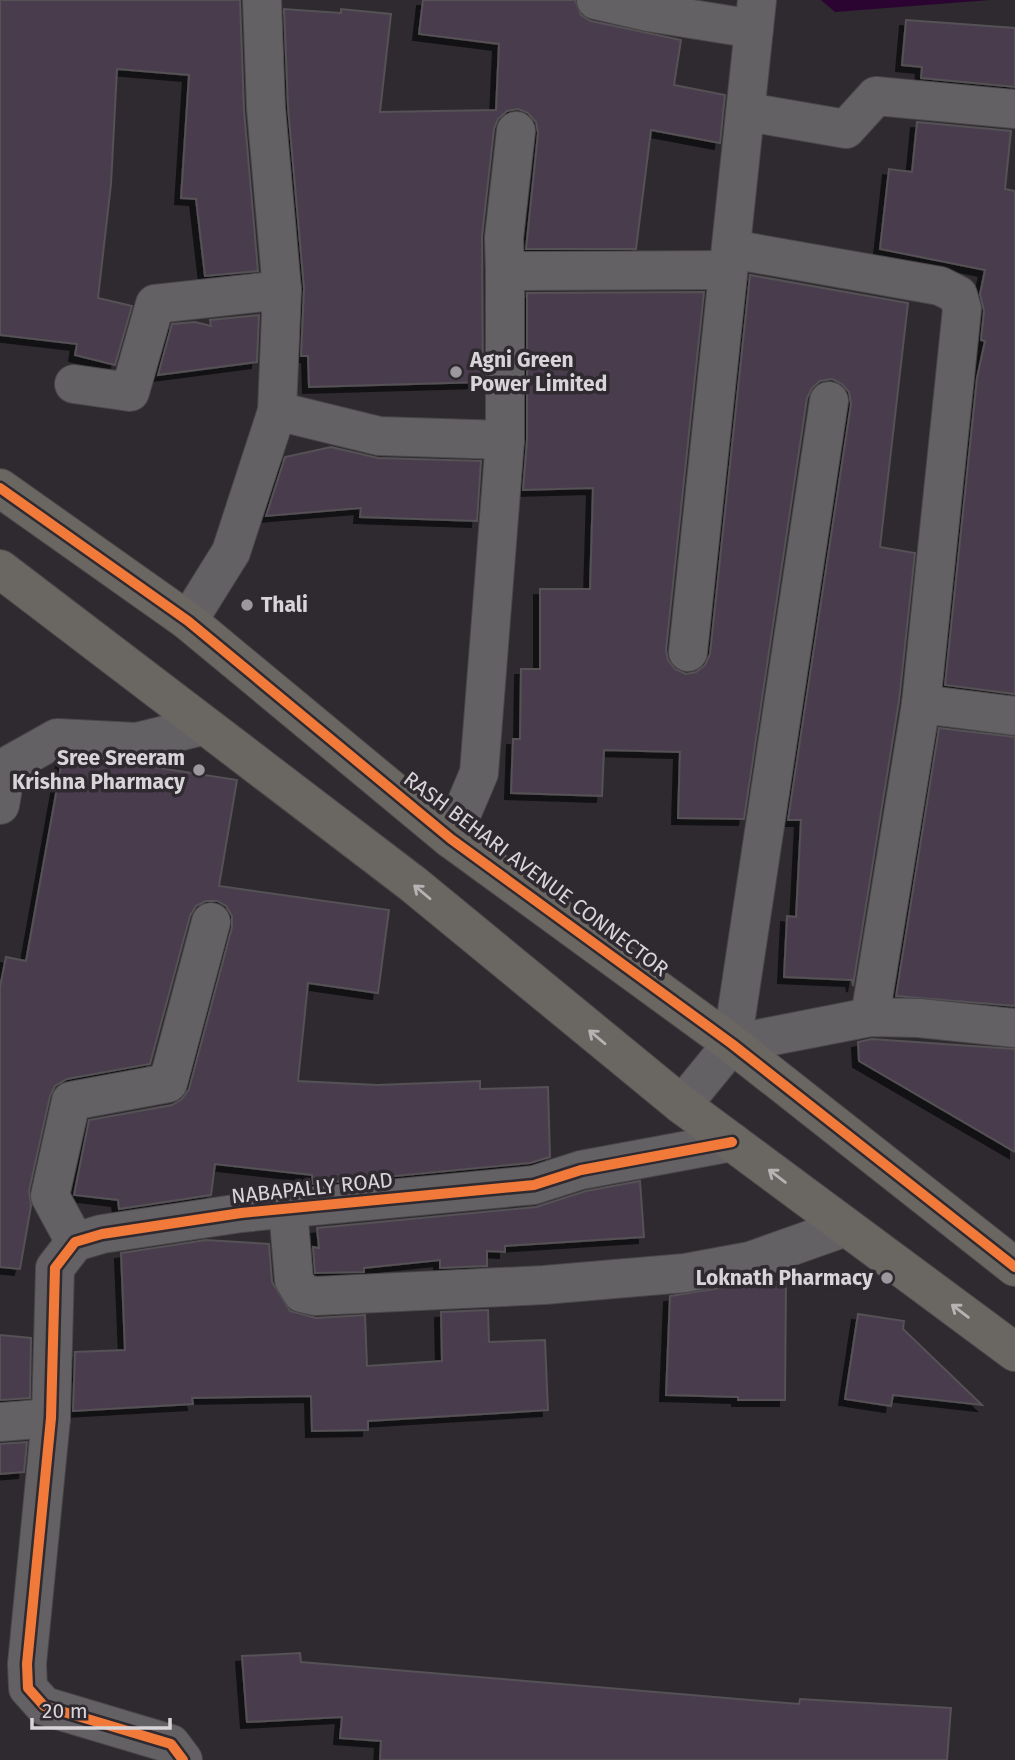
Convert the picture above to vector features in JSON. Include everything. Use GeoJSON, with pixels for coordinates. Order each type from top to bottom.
{"type":"FeatureCollection","features":[{"type":"Feature","properties":{"kind":"main road","name":"RASH BEHARI AVENUE CONNECTOR"},"geometry":{"type":"LineString","coordinates":[[0,488],[188,621],[451,839],[732,1044],[1015,1267]]}},
{"type":"Feature","properties":{"kind":"main road"},"geometry":{"type":"LineString","coordinates":[[0,569],[202,726],[413,884],[682,1105],[1015,1352]]}},
{"type":"Feature","properties":{"kind":"street"},"geometry":{"type":"LineString","coordinates":[[188,621],[231,552],[277,411],[282,290],[266,108],[262,0]]}},
{"type":"Feature","properties":{"kind":"street"},"geometry":{"type":"LineString","coordinates":[[596,0],[648,12],[756,14],[688,652]]}},
{"type":"Feature","properties":{"kind":"street"},"geometry":{"type":"LineString","coordinates":[[747,112],[846,129],[876,96],[1015,109]]}},
{"type":"Feature","properties":{"kind":"street"},"geometry":{"type":"LineString","coordinates":[[451,839],[479,773],[505,440],[504,238],[516,131]]}},
{"type":"Feature","properties":{"kind":"street"},"geometry":{"type":"LineString","coordinates":[[505,271],[729,260],[940,286],[958,295],[962,309],[921,704],[870,1017]]}},
{"type":"Feature","properties":{"kind":"street"},"geometry":{"type":"LineString","coordinates":[[74,384],[130,391],[156,304],[282,290]]}},
{"type":"Feature","properties":{"kind":"street"},"geometry":{"type":"LineString","coordinates":[[682,1105],[732,1044],[829,401]]}},
{"type":"Feature","properties":{"kind":"street"},"geometry":{"type":"LineString","coordinates":[[277,411],[379,436],[505,440]]}},
{"type":"Feature","properties":{"kind":"street"},"geometry":{"type":"LineString","coordinates":[[921,704],[1015,716]]}},
{"type":"Feature","properties":{"kind":"street"},"geometry":{"type":"LineString","coordinates":[[0,804],[7,766],[57,738],[137,742],[202,726]]}},
{"type":"Feature","properties":{"kind":"street"},"geometry":{"type":"LineString","coordinates":[[183,1760],[171,1744],[44,1706],[28,1689],[27,1664],[51,1418],[55,1268],[75,1242],[50,1196],[71,1101],[168,1083],[211,922]]}},
{"type":"Feature","properties":{"kind":"street"},"geometry":{"type":"LineString","coordinates":[[732,1044],[870,1017],[919,1018],[1015,1028]]}},
{"type":"Feature","properties":{"kind":"street","name":"NABAPALLY ROAD"},"geometry":{"type":"LineString","coordinates":[[75,1242],[102,1234],[288,1209],[534,1185],[581,1170],[732,1142]]}},
{"type":"Feature","properties":{"kind":"street"},"geometry":{"type":"LineString","coordinates":[[288,1209],[294,1280],[302,1293],[315,1296],[544,1285],[685,1273],[750,1261],[846,1227]]}},
{"type":"Feature","properties":{"kind":"street"},"geometry":{"type":"LineString","coordinates":[[0,1422],[51,1418]]}},
{"type":"Feature","properties":{"kind":"shaded area"},"geometry":{"type":"Polygon","coordinates":[[[821,0],[990,0],[835,12],[821,0]]]}},
{"type":"Feature","properties":{"kind":"building"},"geometry":{"type":"Polygon","coordinates":[[[0,0],[240,0],[244,110],[258,271],[205,276],[196,199],[181,198],[189,75],[117,69],[111,184],[98,298],[132,306],[115,365],[75,355],[77,344],[0,335],[0,0]]]}},
{"type":"Feature","properties":{"kind":"building"},"geometry":{"type":"Polygon","coordinates":[[[423,0],[575,0],[581,15],[591,21],[681,40],[674,85],[725,95],[720,143],[651,130],[636,249],[526,249],[538,133],[536,122],[528,113],[518,109],[507,111],[498,119],[494,129],[482,236],[483,382],[309,387],[308,356],[301,356],[304,288],[288,107],[284,9],[341,13],[341,9],[391,14],[380,112],[496,110],[499,44],[419,34],[423,0]]]}},
{"type":"Feature","properties":{"kind":"building"},"geometry":{"type":"Polygon","coordinates":[[[906,20],[1015,28],[1015,87],[921,78],[922,67],[902,65],[906,20]]]}},
{"type":"Feature","properties":{"kind":"building"},"geometry":{"type":"Polygon","coordinates":[[[917,122],[1011,131],[1005,189],[1015,191],[1015,694],[945,685],[977,378],[985,341],[981,340],[984,311],[980,294],[985,270],[880,249],[889,169],[912,172],[917,122]]]}},
{"type":"Feature","properties":{"kind":"building"},"geometry":{"type":"Polygon","coordinates":[[[750,275],[908,303],[880,547],[915,553],[899,701],[853,986],[852,980],[784,977],[787,916],[796,917],[801,820],[788,820],[851,404],[849,392],[842,384],[832,379],[820,381],[812,388],[807,398],[744,819],[678,818],[680,752],[604,750],[602,796],[511,793],[513,739],[520,739],[521,669],[540,669],[540,589],[590,589],[593,488],[523,490],[527,440],[527,293],[704,292],[666,650],[668,660],[675,669],[686,674],[696,672],[705,665],[710,654],[750,275]]]}},
{"type":"Feature","properties":{"kind":"building"},"geometry":{"type":"Polygon","coordinates":[[[259,315],[257,362],[158,375],[172,324],[195,322],[211,326],[210,320],[259,315]]]}},
{"type":"Feature","properties":{"kind":"building"},"geometry":{"type":"Polygon","coordinates":[[[331,447],[378,458],[481,461],[477,521],[360,517],[361,508],[266,516],[285,457],[331,447]]]}},
{"type":"Feature","properties":{"kind":"building"},"geometry":{"type":"Polygon","coordinates":[[[939,728],[1015,737],[1015,1006],[896,996],[939,728]]]}},
{"type":"Feature","properties":{"kind":"building"},"geometry":{"type":"Polygon","coordinates":[[[62,760],[134,764],[237,780],[219,886],[389,910],[378,993],[308,983],[298,1081],[377,1085],[480,1081],[480,1089],[548,1087],[550,1157],[530,1163],[313,1184],[312,1175],[215,1164],[211,1195],[119,1209],[118,1200],[74,1195],[89,1120],[172,1105],[182,1099],[189,1089],[232,927],[232,916],[226,906],[217,901],[206,901],[196,906],[190,916],[150,1064],[67,1079],[55,1086],[50,1096],[29,1191],[31,1206],[20,1269],[0,1267],[0,987],[6,957],[26,961],[62,760]]]}},
{"type":"Feature","properties":{"kind":"building"},"geometry":{"type":"Polygon","coordinates":[[[872,1039],[1015,1049],[1015,1152],[859,1061],[858,1042],[872,1039]]]}},
{"type":"Feature","properties":{"kind":"building"},"geometry":{"type":"Polygon","coordinates":[[[640,1181],[644,1237],[505,1246],[505,1252],[487,1251],[487,1266],[440,1268],[440,1260],[364,1268],[364,1272],[315,1273],[313,1247],[319,1248],[317,1228],[536,1207],[586,1191],[640,1181]]]}},
{"type":"Feature","properties":{"kind":"building"},"geometry":{"type":"Polygon","coordinates":[[[206,1240],[269,1244],[272,1282],[290,1311],[316,1318],[365,1315],[367,1366],[442,1361],[441,1312],[488,1310],[489,1342],[545,1340],[548,1410],[368,1421],[368,1430],[312,1431],[311,1396],[192,1398],[193,1404],[73,1411],[75,1352],[125,1350],[121,1253],[206,1240]]]}},
{"type":"Feature","properties":{"kind":"building"},"geometry":{"type":"Polygon","coordinates":[[[757,1282],[786,1282],[785,1400],[666,1395],[670,1296],[757,1282]]]}},
{"type":"Feature","properties":{"kind":"building"},"geometry":{"type":"Polygon","coordinates":[[[858,1314],[904,1321],[903,1329],[982,1405],[893,1395],[891,1406],[845,1399],[858,1314]]]}},
{"type":"Feature","properties":{"kind":"building"},"geometry":{"type":"Polygon","coordinates":[[[0,1335],[31,1338],[30,1398],[0,1400],[0,1335]]]}},
{"type":"Feature","properties":{"kind":"building"},"geometry":{"type":"Polygon","coordinates":[[[27,1442],[24,1472],[0,1474],[0,1444],[27,1442]]]}},
{"type":"Feature","properties":{"kind":"building"},"geometry":{"type":"Polygon","coordinates":[[[300,1653],[301,1662],[799,1704],[800,1699],[951,1708],[947,1760],[380,1760],[381,1741],[340,1738],[342,1717],[247,1722],[242,1656],[300,1653]]]}},
{"type":"Feature","properties":{"kind":"cycle path"},"geometry":{"type":"LineString","coordinates":[[0,488],[188,621],[451,839],[732,1044],[1015,1267]]}},
{"type":"Feature","properties":{"kind":"cycle path"},"geometry":{"type":"LineString","coordinates":[[183,1760],[171,1744],[44,1706],[28,1688],[27,1664],[51,1418],[55,1268],[75,1242],[102,1234],[241,1213],[534,1185],[581,1170],[732,1142]]}},
{"type":"Feature","properties":{"kind":"place","name":"Agni Green Power Limited"},"geometry":{"type":"Point","coordinates":[456,372]}},
{"type":"Feature","properties":{"kind":"place","name":"Thali"},"geometry":{"type":"Point","coordinates":[247,605]}},
{"type":"Feature","properties":{"kind":"place","name":"Sree Sreeram Krishna Pharmacy"},"geometry":{"type":"Point","coordinates":[199,770]}},
{"type":"Feature","properties":{"kind":"place","name":"Loknath Pharmacy"},"geometry":{"type":"Point","coordinates":[887,1278]}}]}
